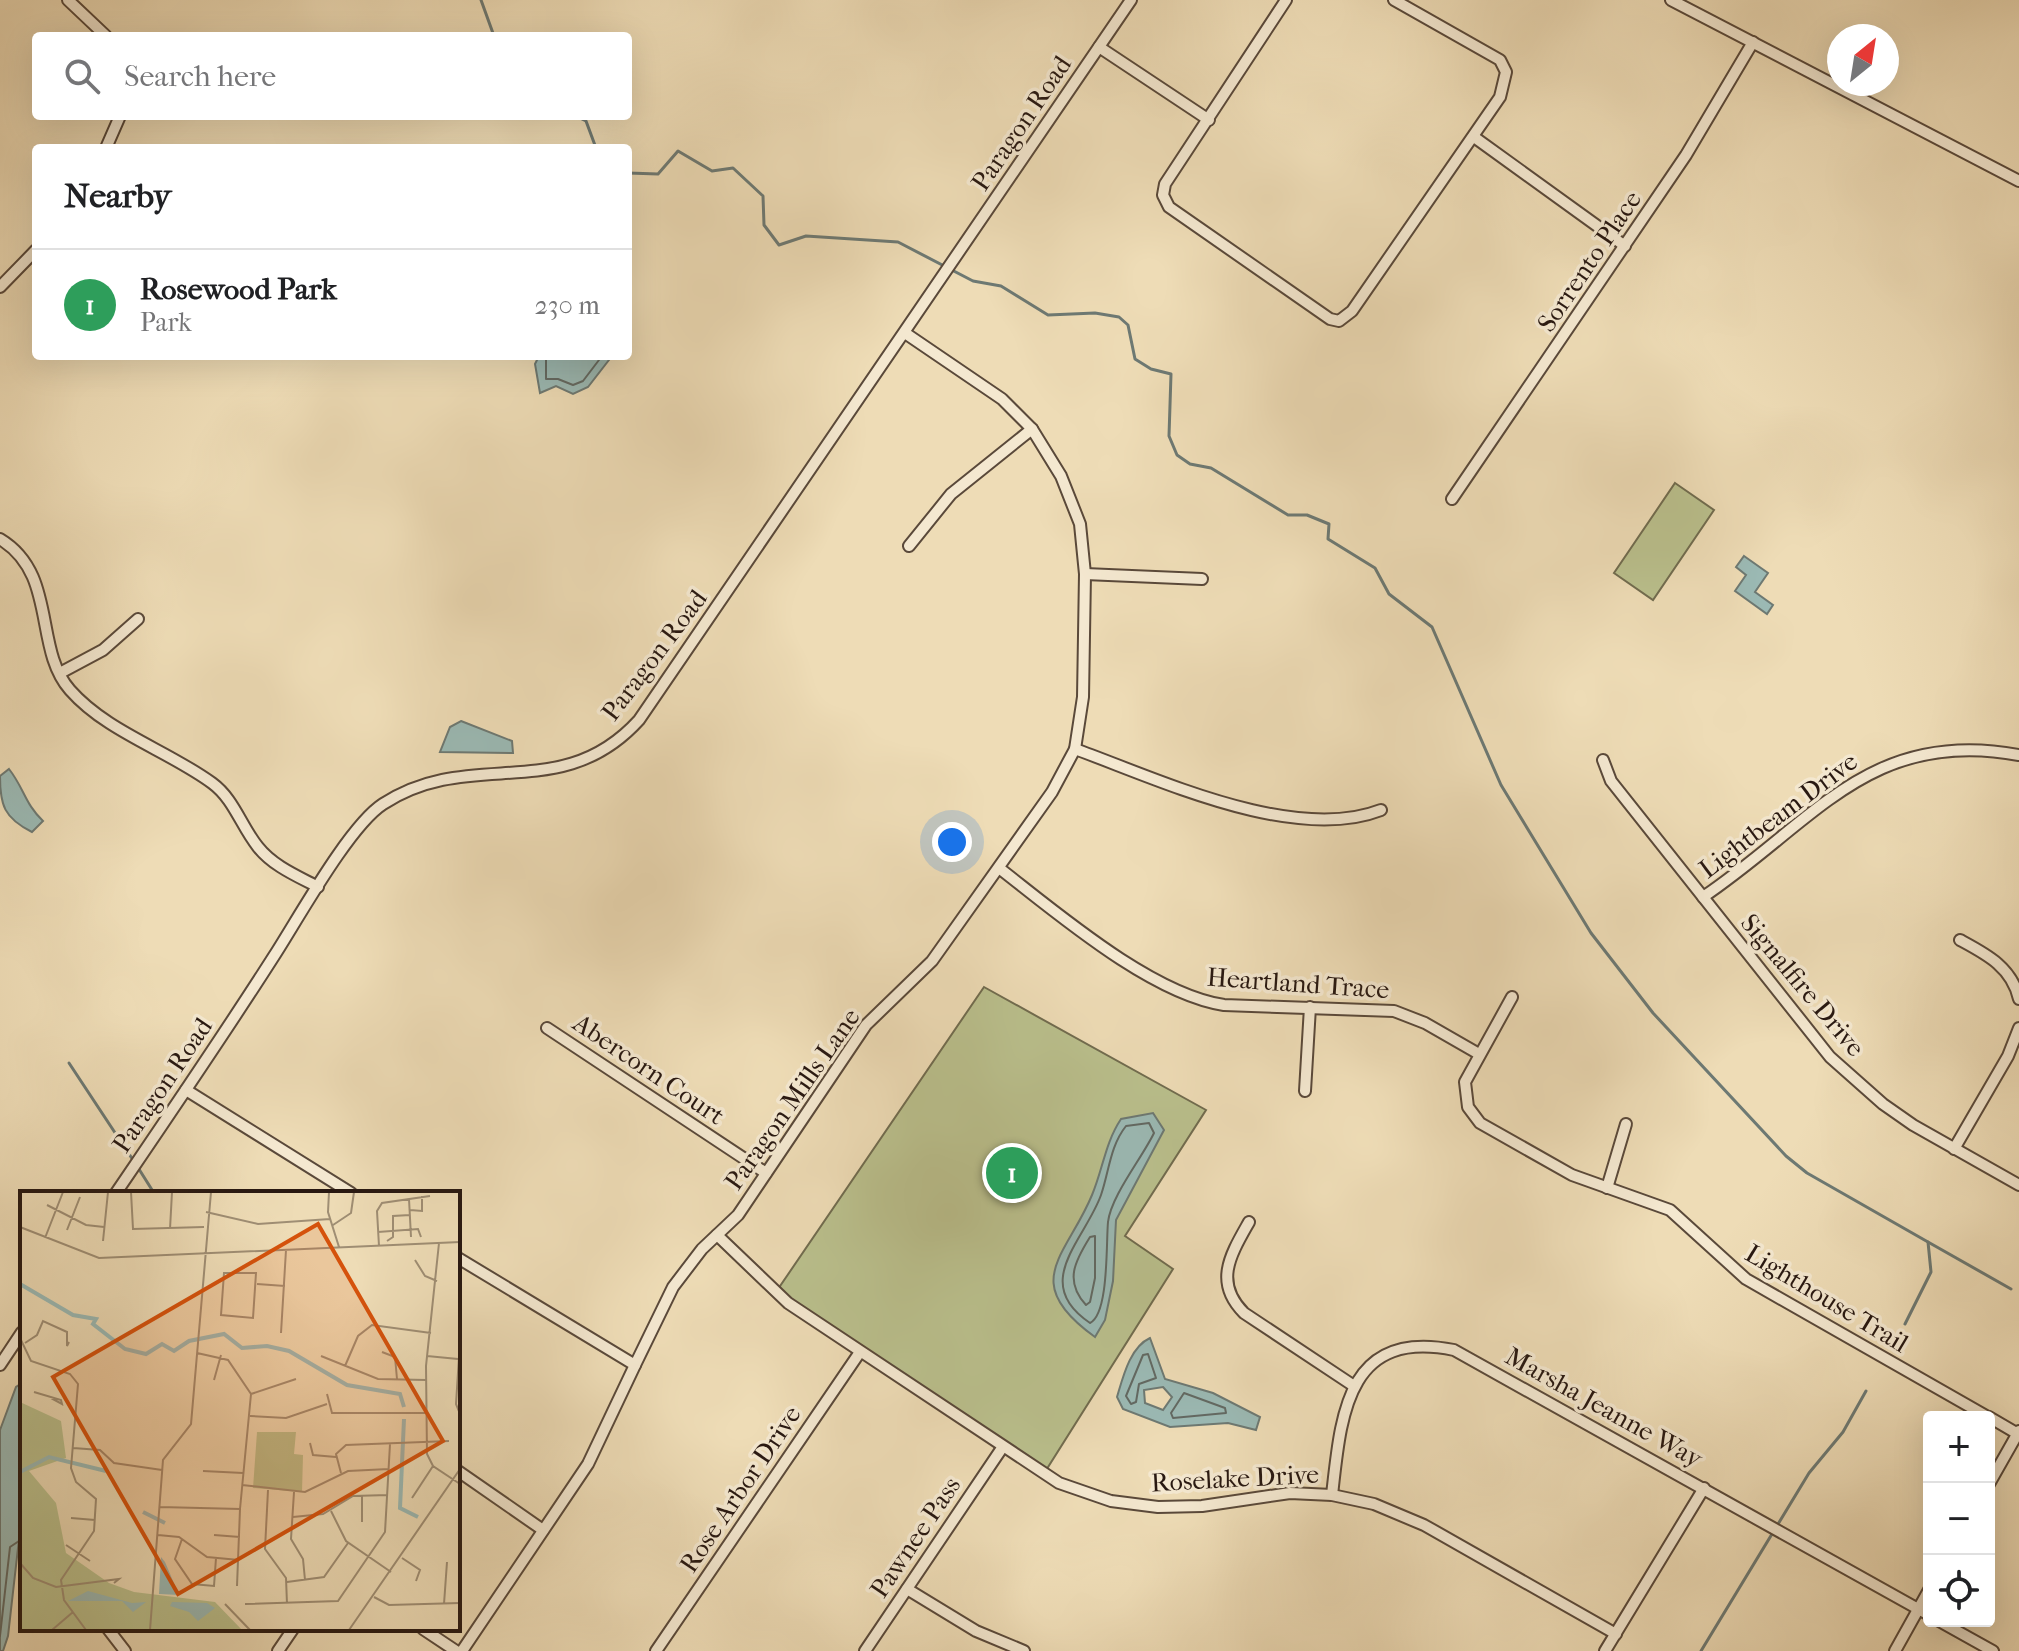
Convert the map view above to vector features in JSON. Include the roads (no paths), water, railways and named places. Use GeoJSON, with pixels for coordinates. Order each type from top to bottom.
{"type":"FeatureCollection","features":[{"type":"Feature","properties":{"kind":"street"},"geometry":{"type":"LineString","coordinates":[[68,0],[102,32]]}},
{"type":"Feature","properties":{"kind":"street","name":"Paragon Road"},"geometry":{"type":"LineString","coordinates":[[117,1191],[318,887],[380,806],[421,783],[458,774],[521,773],[568,765],[603,753],[628,732],[706,627],[1131,0]]}},
{"type":"Feature","properties":{"kind":"street"},"geometry":{"type":"LineString","coordinates":[[1286,0],[1165,184],[1163,195],[1169,207],[1330,319],[1339,321],[1352,311],[1474,137],[1506,83],[1506,72],[1500,60],[1394,0]]}},
{"type":"Feature","properties":{"kind":"street"},"geometry":{"type":"LineString","coordinates":[[1671,0],[2019,181]]}},
{"type":"Feature","properties":{"kind":"street","name":"Sorrento Place"},"geometry":{"type":"LineString","coordinates":[[1452,499],[1721,101],[1753,42]]}},
{"type":"Feature","properties":{"kind":"street"},"geometry":{"type":"LineString","coordinates":[[1099,47],[1209,120]]}},
{"type":"Feature","properties":{"kind":"street"},"geometry":{"type":"LineString","coordinates":[[108,144],[118,120]]}},
{"type":"Feature","properties":{"kind":"street"},"geometry":{"type":"LineString","coordinates":[[1474,137],[1625,246]]}},
{"type":"Feature","properties":{"kind":"street"},"geometry":{"type":"LineString","coordinates":[[0,287],[32,254]]}},
{"type":"Feature","properties":{"kind":"street","name":"Paragon Mills Lane"},"geometry":{"type":"LineString","coordinates":[[462,1651],[588,1464],[673,1287],[738,1215],[866,1025],[932,961],[1052,792],[1075,749],[1083,697],[1085,574],[1080,524],[1061,476],[1032,429],[1002,399],[905,333]]}},
{"type":"Feature","properties":{"kind":"street"},"geometry":{"type":"LineString","coordinates":[[909,546],[951,494],[1032,429]]}},
{"type":"Feature","properties":{"kind":"street"},"geometry":{"type":"LineString","coordinates":[[0,539],[30,569],[47,620],[53,660],[68,688],[97,713],[213,784],[230,801],[258,847],[280,867],[318,887]]}},
{"type":"Feature","properties":{"kind":"street"},"geometry":{"type":"LineString","coordinates":[[1085,574],[1202,579]]}},
{"type":"Feature","properties":{"kind":"street"},"geometry":{"type":"LineString","coordinates":[[60,673],[103,650],[138,619]]}},
{"type":"Feature","properties":{"kind":"street"},"geometry":{"type":"LineString","coordinates":[[1075,749],[1204,795],[1272,813],[1357,819],[1381,810]]}},
{"type":"Feature","properties":{"kind":"street","name":"Lightbeam Drive"},"geometry":{"type":"LineString","coordinates":[[1703,897],[1846,787],[1879,767],[1916,755],[1958,749],[2019,755]]}},
{"type":"Feature","properties":{"kind":"street","name":"Signalfire Drive"},"geometry":{"type":"LineString","coordinates":[[1603,760],[1611,781],[1830,1057],[1883,1104],[2019,1185]]}},
{"type":"Feature","properties":{"kind":"street","name":"Heartland Trace"},"geometry":{"type":"LineString","coordinates":[[999,868],[1096,943],[1187,995],[1224,1005],[1394,1011],[1425,1023],[1479,1054]]}},
{"type":"Feature","properties":{"kind":"street"},"geometry":{"type":"LineString","coordinates":[[1960,940],[2000,965],[2014,983],[2019,999]]}},
{"type":"Feature","properties":{"kind":"street","name":"Lighthouse Trail"},"geometry":{"type":"LineString","coordinates":[[1512,997],[1479,1054],[1464,1091],[1473,1116],[1572,1175],[1670,1210],[1746,1279],[1978,1411]]}},
{"type":"Feature","properties":{"kind":"street"},"geometry":{"type":"LineString","coordinates":[[1305,1091],[1310,1007]]}},
{"type":"Feature","properties":{"kind":"street","name":"Abercorn Court"},"geometry":{"type":"LineString","coordinates":[[547,1028],[766,1173]]}},
{"type":"Feature","properties":{"kind":"street"},"geometry":{"type":"LineString","coordinates":[[1954,1149],[2008,1056],[2019,1028]]}},
{"type":"Feature","properties":{"kind":"street"},"geometry":{"type":"LineString","coordinates":[[186,1090],[348,1191]]}},
{"type":"Feature","properties":{"kind":"street"},"geometry":{"type":"LineString","coordinates":[[1607,1188],[1626,1124]]}},
{"type":"Feature","properties":{"kind":"street"},"geometry":{"type":"LineString","coordinates":[[1249,1222],[1226,1268],[1231,1298],[1244,1313],[1354,1386]]}},
{"type":"Feature","properties":{"kind":"street","name":"Roselake Drive"},"geometry":{"type":"LineString","coordinates":[[717,1235],[788,1303],[1059,1483],[1133,1505],[1180,1507],[1262,1496],[1332,1495],[1374,1504],[1424,1525],[1616,1634]]}},
{"type":"Feature","properties":{"kind":"street"},"geometry":{"type":"LineString","coordinates":[[460,1259],[635,1365]]}},
{"type":"Feature","properties":{"kind":"street"},"geometry":{"type":"LineString","coordinates":[[0,1365],[20,1335]]}},
{"type":"Feature","properties":{"kind":"street","name":"Marsha Jeanne Way"},"geometry":{"type":"LineString","coordinates":[[1332,1495],[1342,1415],[1354,1386],[1372,1365],[1395,1352],[1420,1346],[1454,1350],[1923,1612]]}},
{"type":"Feature","properties":{"kind":"street","name":"Rose Arbor Drive"},"geometry":{"type":"LineString","coordinates":[[656,1651],[860,1352]]}},
{"type":"Feature","properties":{"kind":"street","name":"Lighthouse Trail"},"geometry":{"type":"LineString","coordinates":[[1995,1420],[2018,1432]]}},
{"type":"Feature","properties":{"kind":"street"},"geometry":{"type":"LineString","coordinates":[[1990,1483],[2018,1432]]}},
{"type":"Feature","properties":{"kind":"street","name":"Pawnee Pass"},"geometry":{"type":"LineString","coordinates":[[865,1651],[1002,1448]]}},
{"type":"Feature","properties":{"kind":"street"},"geometry":{"type":"LineString","coordinates":[[460,1472],[543,1530]]}},
{"type":"Feature","properties":{"kind":"street"},"geometry":{"type":"LineString","coordinates":[[1605,1651],[1704,1488]]}},
{"type":"Feature","properties":{"kind":"street"},"geometry":{"type":"LineString","coordinates":[[907,1589],[976,1631],[1024,1651]]}},
{"type":"Feature","properties":{"kind":"street"},"geometry":{"type":"LineString","coordinates":[[1895,1651],[1923,1600]]}},
{"type":"Feature","properties":{"kind":"street"},"geometry":{"type":"LineString","coordinates":[[1950,1627],[1993,1651]]}},
{"type":"Feature","properties":{"kind":"street"},"geometry":{"type":"LineString","coordinates":[[110,1631],[125,1651]]}},
{"type":"Feature","properties":{"kind":"street"},"geometry":{"type":"LineString","coordinates":[[278,1651],[292,1631]]}},
{"type":"Feature","properties":{"kind":"street"},"geometry":{"type":"LineString","coordinates":[[426,1631],[456,1651]]}},
{"type":"Feature","properties":{"kind":"water"},"geometry":{"type":"Polygon","coordinates":[[[537,360],[609,360],[588,387],[573,394],[556,386],[540,393],[537,360]]]}},
{"type":"Feature","properties":{"kind":"water"},"geometry":{"type":"Polygon","coordinates":[[[1744,556],[1768,573],[1755,592],[1773,605],[1767,614],[1735,591],[1746,575],[1736,567],[1744,556]]]}},
{"type":"Feature","properties":{"kind":"water"},"geometry":{"type":"Polygon","coordinates":[[[461,721],[512,741],[513,753],[440,752],[450,727],[461,721]]]}},
{"type":"Feature","properties":{"kind":"water"},"geometry":{"type":"Polygon","coordinates":[[[9,769],[43,821],[32,832],[10,816],[3,803],[0,776],[9,769]]]}},
{"type":"Feature","properties":{"kind":"water"},"geometry":{"type":"Polygon","coordinates":[[[1153,1113],[1164,1130],[1116,1220],[1113,1281],[1105,1320],[1095,1337],[1072,1318],[1059,1300],[1054,1284],[1055,1268],[1092,1195],[1111,1137],[1121,1119],[1153,1113]]]}},
{"type":"Feature","properties":{"kind":"water"},"geometry":{"type":"Polygon","coordinates":[[[1150,1338],[1165,1379],[1213,1393],[1260,1417],[1256,1430],[1228,1423],[1170,1427],[1123,1409],[1117,1397],[1119,1389],[1128,1363],[1143,1342],[1150,1338]],[[1163,1387],[1144,1390],[1145,1403],[1163,1410],[1172,1397],[1163,1387]]]}},
{"type":"Feature","properties":{"kind":"water"},"geometry":{"type":"Polygon","coordinates":[[[20,1384],[20,1531],[8,1636],[3,1651],[0,1651],[0,1430],[16,1387],[20,1384]]]}},
{"type":"Feature","properties":{"kind":"waterway"},"geometry":{"type":"LineString","coordinates":[[481,0],[493,32]]}},
{"type":"Feature","properties":{"kind":"waterway"},"geometry":{"type":"LineString","coordinates":[[584,120],[595,144]]}},
{"type":"Feature","properties":{"kind":"waterway"},"geometry":{"type":"LineString","coordinates":[[632,173],[658,174],[678,151],[712,171],[733,168],[763,196],[764,225],[779,245],[806,236],[898,242],[973,281],[1001,286],[1048,315],[1095,313],[1119,317],[1128,325],[1135,359],[1151,369],[1171,374],[1169,436],[1177,455],[1190,464],[1211,468],[1288,515],[1307,515],[1329,524],[1328,539],[1375,568],[1389,594],[1432,627],[1501,785],[1591,933],[1653,1013],[1786,1156],[1807,1173],[1928,1242],[1931,1272],[1905,1324]]}},
{"type":"Feature","properties":{"kind":"waterway"},"geometry":{"type":"LineString","coordinates":[[69,1063],[133,1160]]}},
{"type":"Feature","properties":{"kind":"waterway"},"geometry":{"type":"LineString","coordinates":[[137,1166],[153,1191]]}},
{"type":"Feature","properties":{"kind":"waterway"},"geometry":{"type":"LineString","coordinates":[[1928,1242],[2011,1289]]}},
{"type":"Feature","properties":{"kind":"waterway"},"geometry":{"type":"LineString","coordinates":[[1701,1651],[1809,1473],[1843,1432],[1866,1391]]}},
{"type":"Feature","properties":{"kind":"place","name":"Rosewood Park"},"geometry":{"type":"Point","coordinates":[1012,1173]}}]}
